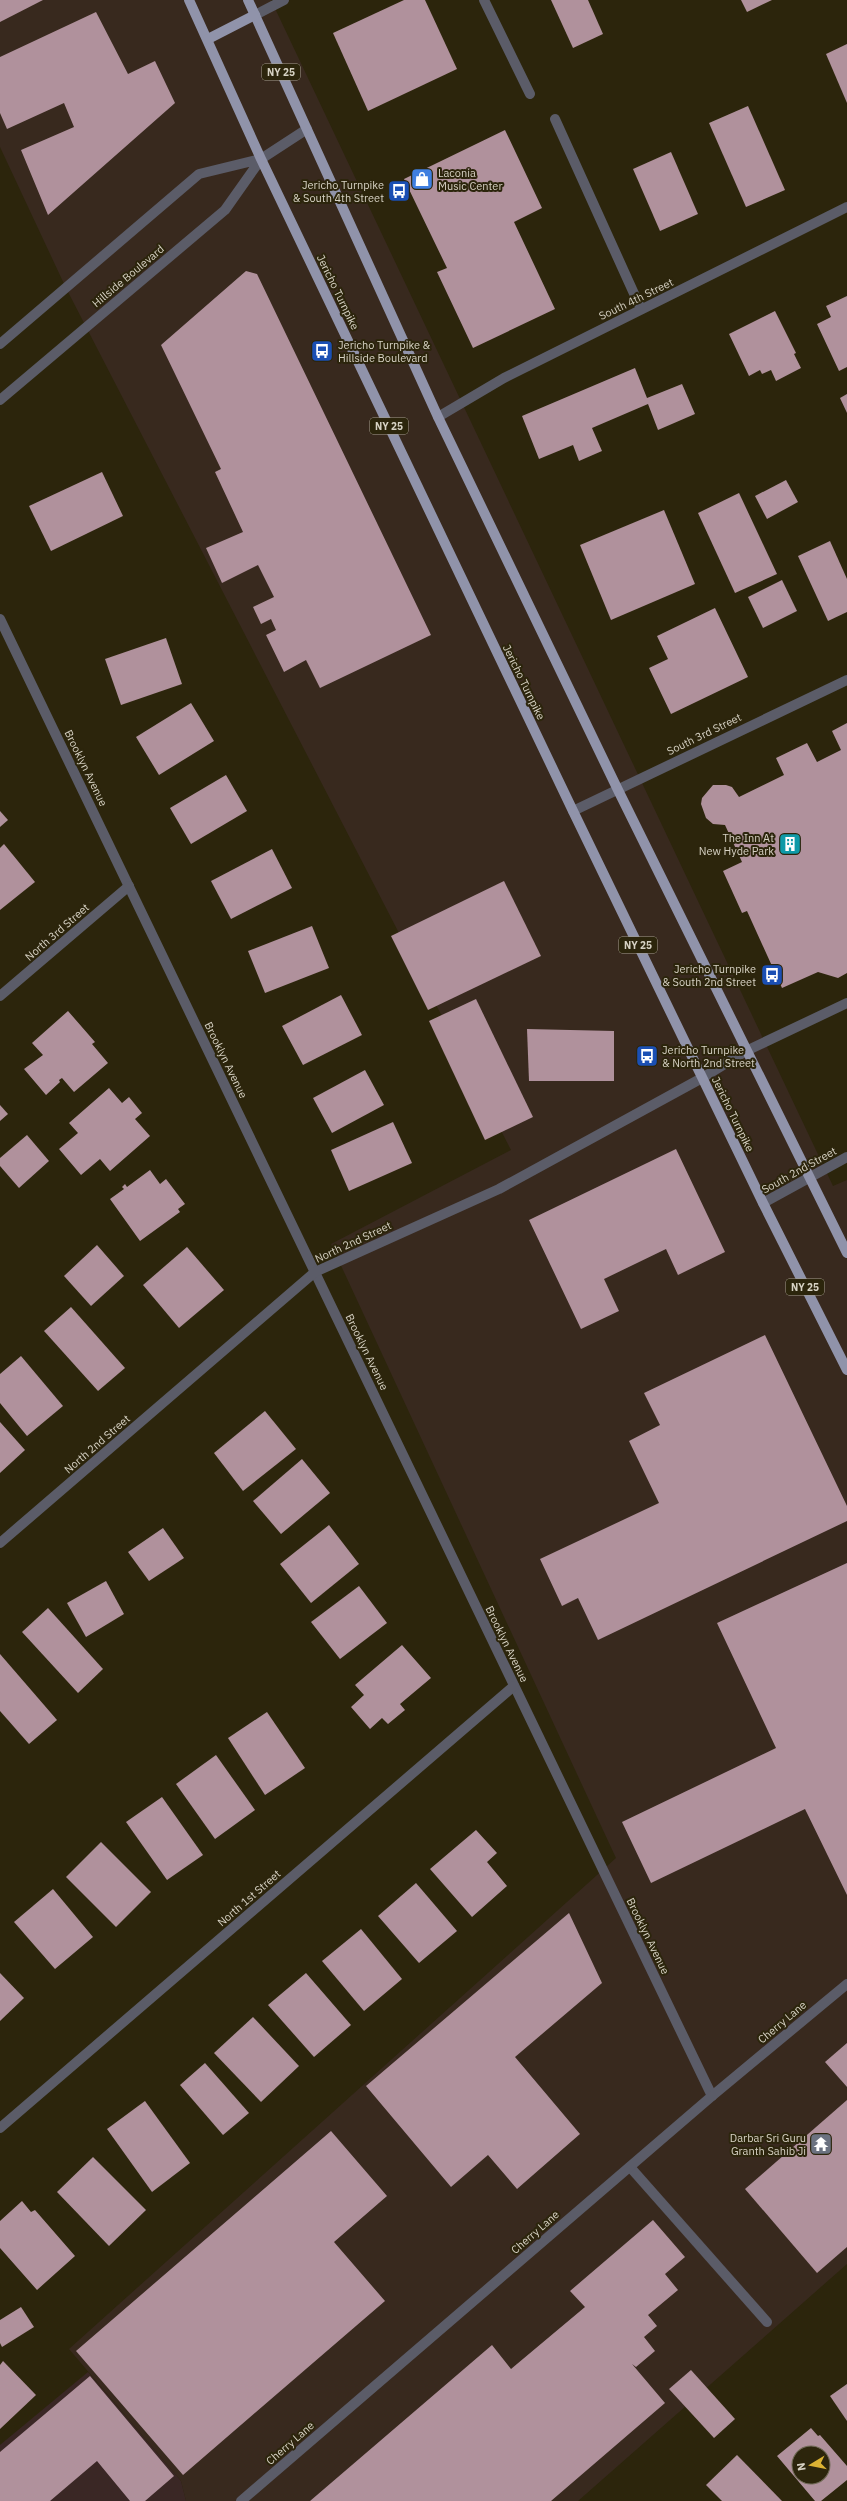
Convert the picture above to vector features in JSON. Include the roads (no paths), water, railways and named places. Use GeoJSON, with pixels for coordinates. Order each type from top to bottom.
{"type":"FeatureCollection","features":[{"type":"Feature","properties":{"kind":"main road","name":"Jericho Turnpike"},"geometry":{"type":"LineString","coordinates":[[189,0],[208,39],[261,159],[573,811],[763,1203],[847,1370]]}},
{"type":"Feature","properties":{"kind":"main road","name":"NY 25"},"geometry":{"type":"LineString","coordinates":[[248,0],[438,417],[618,790],[808,1177],[847,1253]]}},
{"type":"Feature","properties":{"kind":"main road"},"geometry":{"type":"LineString","coordinates":[[208,39],[254,15]]}},
{"type":"Feature","properties":{"kind":"street"},"geometry":{"type":"LineString","coordinates":[[254,15],[284,0]]}},
{"type":"Feature","properties":{"kind":"street"},"geometry":{"type":"LineString","coordinates":[[484,0],[530,94]]}},
{"type":"Feature","properties":{"kind":"street"},"geometry":{"type":"LineString","coordinates":[[555,119],[641,310]]}},
{"type":"Feature","properties":{"kind":"street","name":"Hillside Boulevard"},"geometry":{"type":"LineString","coordinates":[[0,344],[199,174],[261,159],[307,129]]}},
{"type":"Feature","properties":{"kind":"street","name":"Hillside Boulevard"},"geometry":{"type":"LineString","coordinates":[[0,400],[225,210],[261,159]]}},
{"type":"Feature","properties":{"kind":"street","name":"South 4th Street"},"geometry":{"type":"LineString","coordinates":[[438,417],[504,378],[847,207]]}},
{"type":"Feature","properties":{"kind":"street","name":"Brooklyn Avenue"},"geometry":{"type":"LineString","coordinates":[[0,619],[712,2096]]}},
{"type":"Feature","properties":{"kind":"street","name":"South 3rd Street"},"geometry":{"type":"LineString","coordinates":[[573,811],[847,680]]}},
{"type":"Feature","properties":{"kind":"street","name":"North 3rd Street"},"geometry":{"type":"LineString","coordinates":[[0,996],[129,886]]}},
{"type":"Feature","properties":{"kind":"street","name":"North 2nd Street"},"geometry":{"type":"LineString","coordinates":[[0,1543],[315,1272],[499,1189],[702,1078],[746,1051],[847,1003]]}},
{"type":"Feature","properties":{"kind":"street","name":"South 2nd Street"},"geometry":{"type":"LineString","coordinates":[[763,1203],[847,1157]]}},
{"type":"Feature","properties":{"kind":"street","name":"North 1st Street"},"geometry":{"type":"LineString","coordinates":[[0,2128],[514,1686]]}},
{"type":"Feature","properties":{"kind":"street","name":"Cherry Lane"},"geometry":{"type":"LineString","coordinates":[[241,2501],[712,2096],[847,1984]]}},
{"type":"Feature","properties":{"kind":"street"},"geometry":{"type":"LineString","coordinates":[[630,2167],[767,2322]]}},
{"type":"Feature","properties":{"kind":"place","name":"Laconia Music Center"},"geometry":{"type":"Point","coordinates":[422,179]}},
{"type":"Feature","properties":{"kind":"place","name":"Jericho Turnpike & South 4th Street"},"geometry":{"type":"Point","coordinates":[399,191]}},
{"type":"Feature","properties":{"kind":"place","name":"Jericho Turnpike & Hillside Boulevard"},"geometry":{"type":"Point","coordinates":[322,351]}},
{"type":"Feature","properties":{"kind":"place","name":"The Inn At New Hyde Park"},"geometry":{"type":"Point","coordinates":[790,844]}},
{"type":"Feature","properties":{"kind":"place","name":"Jericho Turnpike & South 2nd Street"},"geometry":{"type":"Point","coordinates":[772,975]}},
{"type":"Feature","properties":{"kind":"place","name":"Jericho Turnpike & North 2nd Street"},"geometry":{"type":"Point","coordinates":[647,1056]}},
{"type":"Feature","properties":{"kind":"place","name":"Darbar Sri Guru Granth Sahib Ji"},"geometry":{"type":"Point","coordinates":[821,2144]}}]}
